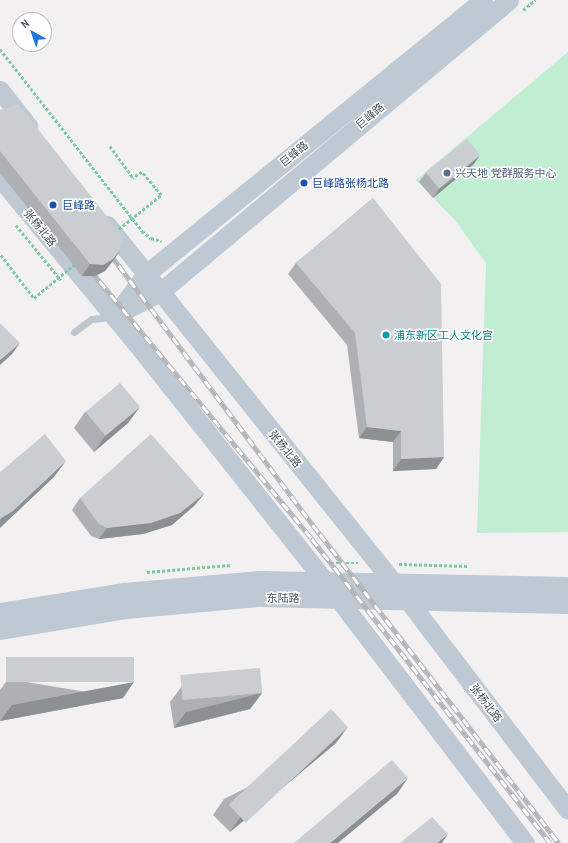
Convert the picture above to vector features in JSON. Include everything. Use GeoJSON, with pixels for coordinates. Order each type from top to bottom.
{"type":"FeatureCollection","features":[{"type":"Feature","properties":{"kind":"main road","name":"巨蜂路"},"geometry":{"type":"LineString","coordinates":[[114,316],[146,274],[483,0]]}},
{"type":"Feature","properties":{"kind":"main road","name":"巨峰路"},"geometry":{"type":"LineString","coordinates":[[114,316],[160,292],[509,0]]}},
{"type":"Feature","properties":{"kind":"main road"},"geometry":{"type":"LineString","coordinates":[[0,90],[39,139]]}},
{"type":"Feature","properties":{"kind":"main road","name":"张杨北路"},"geometry":{"type":"LineString","coordinates":[[0,178],[114,316],[324,580],[525,843]]}},
{"type":"Feature","properties":{"kind":"main road","name":"张杨北路"},"geometry":{"type":"LineString","coordinates":[[96,212],[406,598],[568,810]]}},
{"type":"Feature","properties":{"kind":"main road","name":"东陆路"},"geometry":{"type":"LineString","coordinates":[[0,612],[175,586],[258,580],[392,581],[568,586]]}},
{"type":"Feature","properties":{"kind":"main road","name":"东陆路"},"geometry":{"type":"LineString","coordinates":[[0,630],[176,603],[259,598],[406,598],[568,604]]}},
{"type":"Feature","properties":{"kind":"lane"},"geometry":{"type":"LineString","coordinates":[[74,332],[91,319],[114,316]]}},
{"type":"Feature","properties":{"kind":"path"},"geometry":{"type":"LineString","coordinates":[[530,5],[535,0]]}},
{"type":"Feature","properties":{"kind":"path"},"geometry":{"type":"LineString","coordinates":[[0,49],[142,231],[151,238],[162,241],[169,238]]}},
{"type":"Feature","properties":{"kind":"path"},"geometry":{"type":"LineString","coordinates":[[110,146],[133,178],[142,172],[161,195],[113,234]]}},
{"type":"Feature","properties":{"kind":"path"},"geometry":{"type":"LineString","coordinates":[[1,255],[34,298],[79,261]]}},
{"type":"Feature","properties":{"kind":"green space"},"geometry":{"type":"Polygon","coordinates":[[[568,52],[568,532],[477,533],[486,263],[454,219],[416,180],[568,52]]]}},
{"type":"Feature","properties":{"kind":"building","name":"巨峰路"},"geometry":{"type":"Polygon","coordinates":[[[18,104],[124,238],[121,249],[113,259],[103,265],[90,264],[0,151],[0,110],[18,104]]]}},
{"type":"Feature","properties":{"kind":"building","name":"兴天地 党群服务中心"},"geometry":{"type":"Polygon","coordinates":[[[467,139],[480,155],[439,189],[426,172],[467,139]]]}},
{"type":"Feature","properties":{"kind":"building","name":"浦东新区工人文化宫"},"geometry":{"type":"Polygon","coordinates":[[[373,198],[441,284],[444,457],[401,459],[401,431],[367,427],[355,333],[296,263],[373,198]]]}},
{"type":"Feature","properties":{"kind":"building"},"geometry":{"type":"Polygon","coordinates":[[[0,323],[20,343],[0,360],[0,323]]]}},
{"type":"Feature","properties":{"kind":"building"},"geometry":{"type":"Polygon","coordinates":[[[120,383],[140,407],[105,436],[86,412],[120,383]]]}},
{"type":"Feature","properties":{"kind":"building"},"geometry":{"type":"Polygon","coordinates":[[[45,434],[66,461],[13,511],[0,519],[0,472],[45,434]]]}},
{"type":"Feature","properties":{"kind":"building"},"geometry":{"type":"Polygon","coordinates":[[[151,434],[204,494],[180,513],[151,523],[107,528],[99,524],[80,498],[151,434]]]}},
{"type":"Feature","properties":{"kind":"building"},"geometry":{"type":"Polygon","coordinates":[[[6,657],[134,657],[134,682],[6,682],[6,657]]]}},
{"type":"Feature","properties":{"kind":"building"},"geometry":{"type":"Polygon","coordinates":[[[260,668],[262,693],[182,700],[180,675],[260,668]]]}},
{"type":"Feature","properties":{"kind":"building"},"geometry":{"type":"Polygon","coordinates":[[[331,709],[348,727],[246,823],[229,804],[331,709]]]}},
{"type":"Feature","properties":{"kind":"building"},"geometry":{"type":"Polygon","coordinates":[[[392,760],[408,778],[330,843],[294,843],[392,760]]]}},
{"type":"Feature","properties":{"kind":"building"},"geometry":{"type":"Polygon","coordinates":[[[432,817],[448,834],[437,843],[400,843],[432,817]]]}},
{"type":"Feature","properties":{"kind":"railway"},"geometry":{"type":"LineString","coordinates":[[108,251],[320,534],[559,843]]}},
{"type":"Feature","properties":{"kind":"railway"},"geometry":{"type":"LineString","coordinates":[[88,267],[312,539],[550,843]]}},
{"type":"Feature","properties":{"kind":"place","name":"兴天地 党群服务中心"},"geometry":{"type":"Point","coordinates":[447,173]}},
{"type":"Feature","properties":{"kind":"place","name":"巨峰路张杨北路"},"geometry":{"type":"Point","coordinates":[304,183]}},
{"type":"Feature","properties":{"kind":"place","name":"巨峰路"},"geometry":{"type":"Point","coordinates":[53,205]}},
{"type":"Feature","properties":{"kind":"place","name":"浦东新区工人文化宫"},"geometry":{"type":"Point","coordinates":[386,335]}}]}
